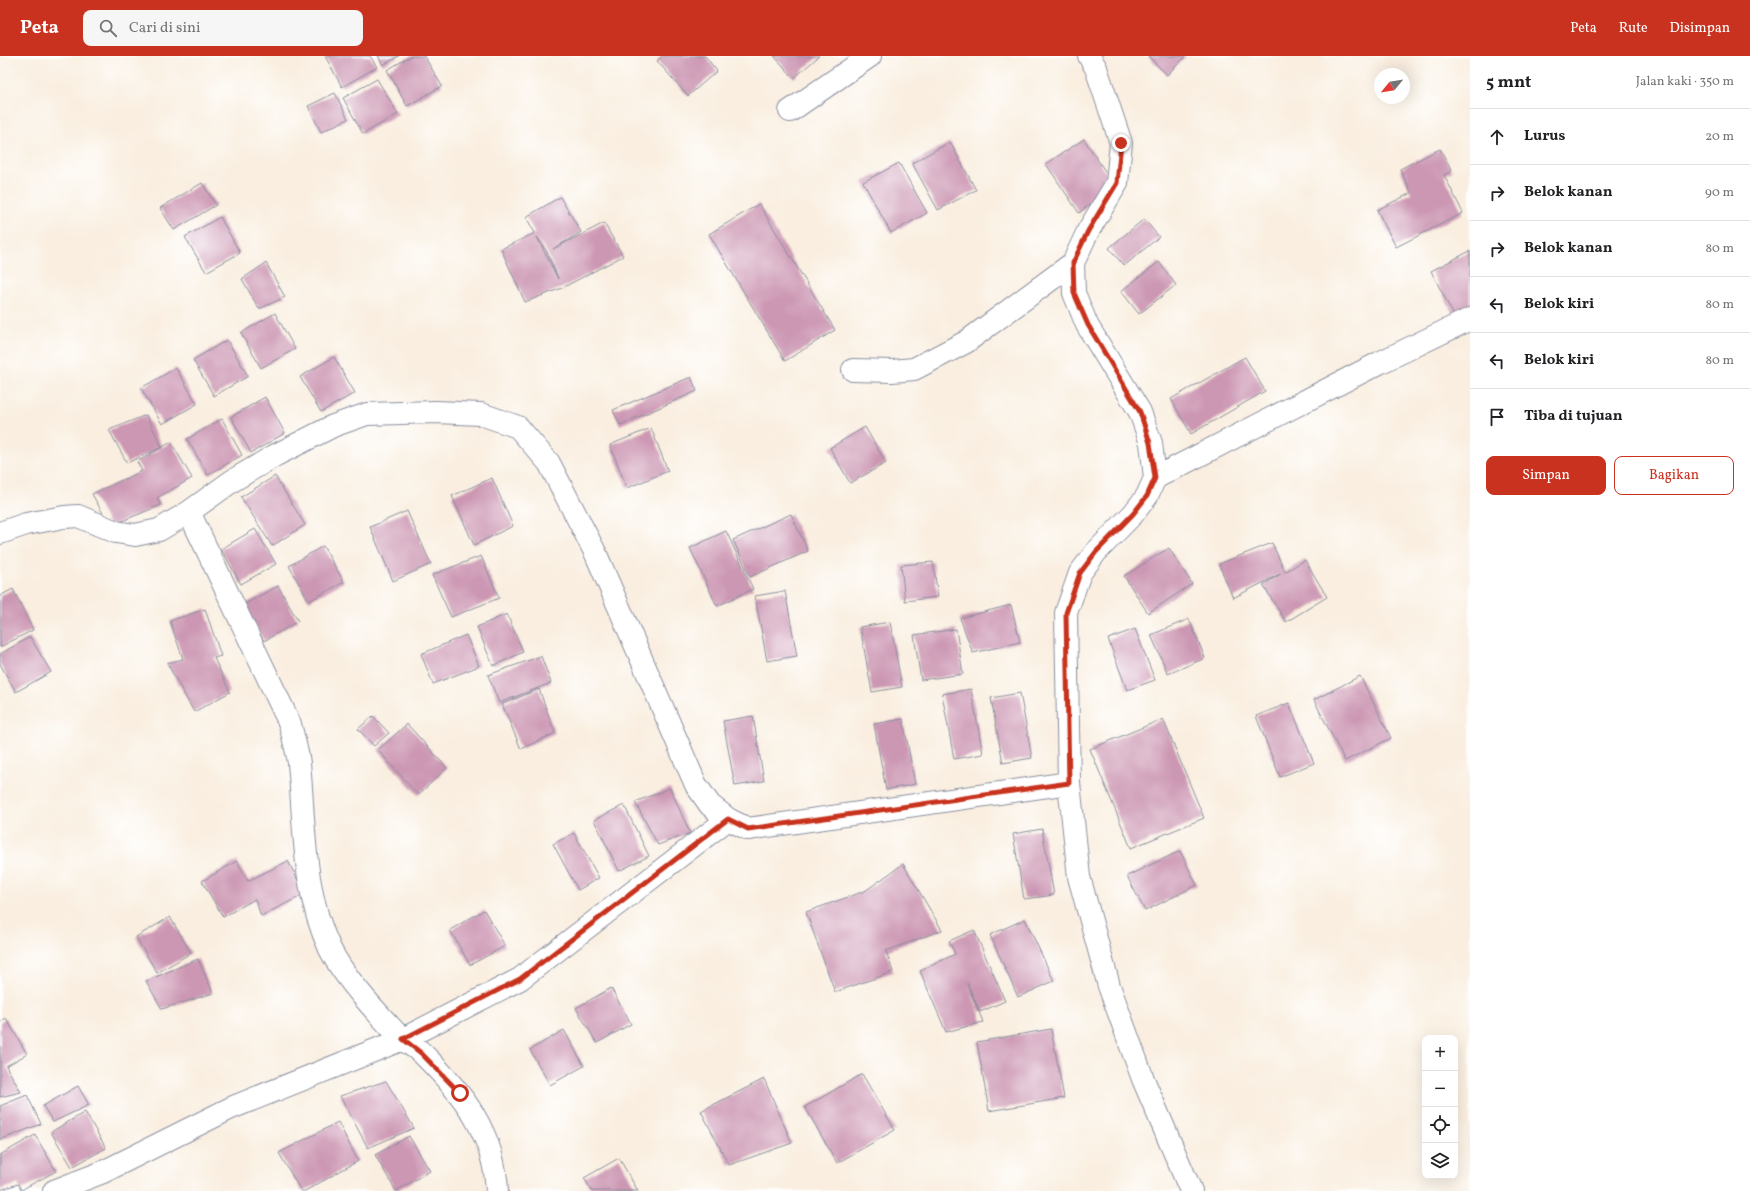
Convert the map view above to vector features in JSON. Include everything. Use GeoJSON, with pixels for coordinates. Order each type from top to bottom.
{"type":"FeatureCollection","features":[{"type":"Feature","properties":{"kind":"street"},"geometry":{"type":"LineString","coordinates":[[790,111],[870,56]]}},
{"type":"Feature","properties":{"kind":"street"},"geometry":{"type":"LineString","coordinates":[[1089,56],[1096,68],[1121,143],[1117,183],[1088,231],[1073,263],[1074,293],[1088,325],[1140,412],[1150,443],[1155,478],[1147,496],[1138,508],[1096,552],[1080,573],[1066,613],[1069,783],[1079,877],[1109,986],[1144,1080],[1191,1191]]}},
{"type":"Feature","properties":{"kind":"street"},"geometry":{"type":"LineString","coordinates":[[853,370],[892,372],[914,369],[966,342],[1073,263]]}},
{"type":"Feature","properties":{"kind":"street"},"geometry":{"type":"LineString","coordinates":[[1155,478],[1470,319]]}},
{"type":"Feature","properties":{"kind":"street"},"geometry":{"type":"LineString","coordinates":[[0,533],[26,524],[78,516],[116,532],[135,535],[159,530],[189,512],[232,480],[274,456],[333,426],[367,414],[436,412],[481,414],[518,427],[550,463],[595,552],[696,785],[710,805],[728,819],[748,829],[1069,783]]}},
{"type":"Feature","properties":{"kind":"street"},"geometry":{"type":"LineString","coordinates":[[189,512],[290,724],[298,761],[306,864],[316,912],[330,949],[347,977],[403,1039],[421,1053],[460,1093],[481,1127],[496,1172],[497,1191]]}},
{"type":"Feature","properties":{"kind":"street"},"geometry":{"type":"LineString","coordinates":[[54,1191],[103,1172],[231,1108],[403,1039],[520,979],[728,819]]}},
{"type":"Feature","properties":{"kind":"building"},"geometry":{"type":"Polygon","coordinates":[[[325,56],[370,56],[377,67],[342,87],[325,56]]]}},
{"type":"Feature","properties":{"kind":"building"},"geometry":{"type":"Polygon","coordinates":[[[378,56],[399,56],[383,65],[378,56]]]}},
{"type":"Feature","properties":{"kind":"building"},"geometry":{"type":"Polygon","coordinates":[[[411,56],[424,56],[442,86],[407,106],[387,70],[411,56]]]}},
{"type":"Feature","properties":{"kind":"building"},"geometry":{"type":"Polygon","coordinates":[[[662,56],[705,56],[717,71],[688,96],[657,61],[662,56]]]}},
{"type":"Feature","properties":{"kind":"building"},"geometry":{"type":"Polygon","coordinates":[[[774,56],[819,56],[794,78],[774,56]]]}},
{"type":"Feature","properties":{"kind":"building"},"geometry":{"type":"Polygon","coordinates":[[[1148,56],[1186,56],[1167,75],[1148,56]]]}},
{"type":"Feature","properties":{"kind":"building"},"geometry":{"type":"Polygon","coordinates":[[[377,79],[398,114],[363,134],[343,98],[377,79]]]}},
{"type":"Feature","properties":{"kind":"building"},"geometry":{"type":"Polygon","coordinates":[[[335,93],[348,119],[321,132],[308,106],[335,93]]]}},
{"type":"Feature","properties":{"kind":"building"},"geometry":{"type":"Polygon","coordinates":[[[1084,139],[1114,185],[1079,213],[1046,164],[1084,139]]]}},
{"type":"Feature","properties":{"kind":"building"},"geometry":{"type":"Polygon","coordinates":[[[950,142],[976,190],[938,210],[912,163],[950,142]]]}},
{"type":"Feature","properties":{"kind":"building"},"geometry":{"type":"Polygon","coordinates":[[[1440,149],[1452,171],[1444,175],[1463,213],[1396,247],[1377,210],[1411,193],[1400,169],[1440,149]]]}},
{"type":"Feature","properties":{"kind":"building"},"geometry":{"type":"Polygon","coordinates":[[[899,163],[927,213],[891,233],[863,182],[899,163]]]}},
{"type":"Feature","properties":{"kind":"building"},"geometry":{"type":"Polygon","coordinates":[[[202,183],[216,205],[174,230],[160,208],[202,183]]]}},
{"type":"Feature","properties":{"kind":"building"},"geometry":{"type":"Polygon","coordinates":[[[560,197],[581,232],[553,249],[604,223],[623,256],[562,288],[525,302],[501,249],[535,233],[526,217],[560,197]],[[537,237],[558,279],[558,278],[547,252],[537,237]]]}},
{"type":"Feature","properties":{"kind":"building"},"geometry":{"type":"Polygon","coordinates":[[[759,204],[835,330],[785,361],[709,234],[759,204]]]}},
{"type":"Feature","properties":{"kind":"building"},"geometry":{"type":"Polygon","coordinates":[[[220,217],[240,253],[206,272],[185,237],[220,217]]]}},
{"type":"Feature","properties":{"kind":"building"},"geometry":{"type":"Polygon","coordinates":[[[1144,219],[1159,237],[1124,266],[1109,248],[1144,219]]]}},
{"type":"Feature","properties":{"kind":"building"},"geometry":{"type":"Polygon","coordinates":[[[1470,251],[1470,308],[1454,316],[1431,271],[1470,251]]]}},
{"type":"Feature","properties":{"kind":"building"},"geometry":{"type":"Polygon","coordinates":[[[1159,262],[1176,285],[1139,314],[1121,291],[1159,262]]]}},
{"type":"Feature","properties":{"kind":"building"},"geometry":{"type":"Polygon","coordinates":[[[266,263],[285,297],[259,309],[242,279],[266,263]]]}},
{"type":"Feature","properties":{"kind":"building"},"geometry":{"type":"Polygon","coordinates":[[[275,313],[295,349],[261,368],[241,333],[275,313]]]}},
{"type":"Feature","properties":{"kind":"building"},"geometry":{"type":"Polygon","coordinates":[[[227,340],[248,376],[214,396],[193,360],[227,340]]]}},
{"type":"Feature","properties":{"kind":"building"},"geometry":{"type":"Polygon","coordinates":[[[334,357],[355,393],[321,412],[300,377],[334,357]]]}},
{"type":"Feature","properties":{"kind":"building"},"geometry":{"type":"Polygon","coordinates":[[[1245,357],[1265,391],[1191,434],[1171,399],[1245,357]]]}},
{"type":"Feature","properties":{"kind":"building"},"geometry":{"type":"Polygon","coordinates":[[[176,368],[197,404],[162,424],[141,388],[176,368]]]}},
{"type":"Feature","properties":{"kind":"building"},"geometry":{"type":"Polygon","coordinates":[[[691,377],[697,391],[620,425],[613,410],[691,377]]]}},
{"type":"Feature","properties":{"kind":"building"},"geometry":{"type":"Polygon","coordinates":[[[265,397],[285,433],[251,453],[231,417],[265,397]]]}},
{"type":"Feature","properties":{"kind":"building"},"geometry":{"type":"Polygon","coordinates":[[[146,415],[162,447],[127,463],[109,430],[146,415]]]}},
{"type":"Feature","properties":{"kind":"building"},"geometry":{"type":"Polygon","coordinates":[[[222,419],[242,455],[208,475],[187,439],[222,419]]]}},
{"type":"Feature","properties":{"kind":"building"},"geometry":{"type":"Polygon","coordinates":[[[865,427],[886,463],[850,483],[830,448],[865,427]]]}},
{"type":"Feature","properties":{"kind":"building"},"geometry":{"type":"Polygon","coordinates":[[[651,428],[668,471],[627,488],[610,445],[651,428]]]}},
{"type":"Feature","properties":{"kind":"building"},"geometry":{"type":"Polygon","coordinates":[[[171,442],[192,478],[157,498],[161,505],[110,526],[92,494],[142,471],[137,462],[171,442]]]}},
{"type":"Feature","properties":{"kind":"building"},"geometry":{"type":"Polygon","coordinates":[[[275,476],[305,525],[272,546],[241,497],[275,476]]]}},
{"type":"Feature","properties":{"kind":"building"},"geometry":{"type":"Polygon","coordinates":[[[492,478],[513,526],[474,545],[452,496],[492,478]]]}},
{"type":"Feature","properties":{"kind":"building"},"geometry":{"type":"Polygon","coordinates":[[[407,511],[431,564],[393,581],[370,527],[407,511]]]}},
{"type":"Feature","properties":{"kind":"building"},"geometry":{"type":"Polygon","coordinates":[[[791,514],[808,551],[750,577],[733,540],[791,514]]]}},
{"type":"Feature","properties":{"kind":"building"},"geometry":{"type":"Polygon","coordinates":[[[255,529],[276,564],[241,584],[221,549],[255,529]]]}},
{"type":"Feature","properties":{"kind":"building"},"geometry":{"type":"Polygon","coordinates":[[[726,531],[753,589],[717,606],[690,548],[726,531]]]}},
{"type":"Feature","properties":{"kind":"building"},"geometry":{"type":"Polygon","coordinates":[[[1272,543],[1285,572],[1305,560],[1327,597],[1286,622],[1263,585],[1282,573],[1233,598],[1219,564],[1272,543]]]}},
{"type":"Feature","properties":{"kind":"building"},"geometry":{"type":"Polygon","coordinates":[[[323,546],[344,582],[309,601],[289,566],[323,546]]]}},
{"type":"Feature","properties":{"kind":"building"},"geometry":{"type":"Polygon","coordinates":[[[1169,548],[1192,584],[1148,613],[1124,576],[1169,548]]]}},
{"type":"Feature","properties":{"kind":"building"},"geometry":{"type":"Polygon","coordinates":[[[481,556],[499,598],[451,617],[432,575],[481,556]]]}},
{"type":"Feature","properties":{"kind":"building"},"geometry":{"type":"Polygon","coordinates":[[[933,562],[938,597],[905,601],[901,565],[933,562]]]}},
{"type":"Feature","properties":{"kind":"building"},"geometry":{"type":"Polygon","coordinates":[[[278,586],[298,621],[264,641],[243,605],[278,586]]]}},
{"type":"Feature","properties":{"kind":"building"},"geometry":{"type":"Polygon","coordinates":[[[13,589],[33,630],[0,647],[0,596],[13,589]]]}},
{"type":"Feature","properties":{"kind":"building"},"geometry":{"type":"Polygon","coordinates":[[[785,591],[797,656],[767,661],[755,596],[785,591]]]}},
{"type":"Feature","properties":{"kind":"building"},"geometry":{"type":"Polygon","coordinates":[[[1011,605],[1020,642],[973,653],[960,618],[1011,605]]]}},
{"type":"Feature","properties":{"kind":"building"},"geometry":{"type":"Polygon","coordinates":[[[205,609],[221,656],[214,658],[230,692],[194,712],[167,663],[183,659],[170,621],[205,609]]]}},
{"type":"Feature","properties":{"kind":"building"},"geometry":{"type":"Polygon","coordinates":[[[507,614],[523,652],[493,666],[477,627],[507,614]]]}},
{"type":"Feature","properties":{"kind":"building"},"geometry":{"type":"Polygon","coordinates":[[[1189,619],[1205,658],[1168,674],[1151,635],[1189,619]]]}},
{"type":"Feature","properties":{"kind":"building"},"geometry":{"type":"Polygon","coordinates":[[[890,622],[902,687],[872,692],[860,627],[890,622]]]}},
{"type":"Feature","properties":{"kind":"building"},"geometry":{"type":"Polygon","coordinates":[[[956,629],[963,674],[921,680],[914,635],[956,629]]]}},
{"type":"Feature","properties":{"kind":"building"},"geometry":{"type":"Polygon","coordinates":[[[1135,629],[1155,680],[1127,690],[1108,639],[1135,629]]]}},
{"type":"Feature","properties":{"kind":"building"},"geometry":{"type":"Polygon","coordinates":[[[466,635],[479,666],[433,684],[421,654],[466,635]]]}},
{"type":"Feature","properties":{"kind":"building"},"geometry":{"type":"Polygon","coordinates":[[[30,637],[51,672],[16,692],[0,664],[0,654],[30,637]]]}},
{"type":"Feature","properties":{"kind":"building"},"geometry":{"type":"Polygon","coordinates":[[[541,656],[551,683],[499,703],[488,675],[541,656]]]}},
{"type":"Feature","properties":{"kind":"building"},"geometry":{"type":"Polygon","coordinates":[[[1360,676],[1391,738],[1345,761],[1314,700],[1360,676]]]}},
{"type":"Feature","properties":{"kind":"building"},"geometry":{"type":"Polygon","coordinates":[[[539,689],[555,733],[521,749],[502,704],[539,689]]]}},
{"type":"Feature","properties":{"kind":"building"},"geometry":{"type":"Polygon","coordinates":[[[971,689],[983,754],[954,759],[942,694],[971,689]]]}},
{"type":"Feature","properties":{"kind":"building"},"geometry":{"type":"Polygon","coordinates":[[[1020,693],[1032,758],[1003,763],[991,698],[1020,693]]]}},
{"type":"Feature","properties":{"kind":"building"},"geometry":{"type":"Polygon","coordinates":[[[1289,703],[1314,763],[1280,777],[1256,716],[1289,703]]]}},
{"type":"Feature","properties":{"kind":"building"},"geometry":{"type":"Polygon","coordinates":[[[373,716],[389,733],[374,746],[358,729],[373,716]]]}},
{"type":"Feature","properties":{"kind":"building"},"geometry":{"type":"Polygon","coordinates":[[[753,716],[764,781],[735,786],[723,721],[753,716]]]}},
{"type":"Feature","properties":{"kind":"building"},"geometry":{"type":"Polygon","coordinates":[[[903,719],[915,784],[886,790],[874,724],[903,719]]]}},
{"type":"Feature","properties":{"kind":"building"},"geometry":{"type":"Polygon","coordinates":[[[1163,719],[1204,818],[1131,848],[1090,749],[1163,719]]]}},
{"type":"Feature","properties":{"kind":"building"},"geometry":{"type":"Polygon","coordinates":[[[407,724],[447,768],[418,795],[378,750],[407,724]]]}},
{"type":"Feature","properties":{"kind":"building"},"geometry":{"type":"Polygon","coordinates":[[[670,788],[690,833],[658,845],[635,802],[670,788]]]}},
{"type":"Feature","properties":{"kind":"building"},"geometry":{"type":"Polygon","coordinates":[[[624,805],[649,856],[619,871],[594,820],[624,805]]]}},
{"type":"Feature","properties":{"kind":"building"},"geometry":{"type":"Polygon","coordinates":[[[1042,829],[1054,895],[1024,899],[1013,834],[1042,829]]]}},
{"type":"Feature","properties":{"kind":"building"},"geometry":{"type":"Polygon","coordinates":[[[574,833],[599,878],[578,890],[553,844],[574,833]]]}},
{"type":"Feature","properties":{"kind":"building"},"geometry":{"type":"Polygon","coordinates":[[[1180,851],[1197,885],[1145,911],[1127,876],[1180,851]]]}},
{"type":"Feature","properties":{"kind":"building"},"geometry":{"type":"Polygon","coordinates":[[[237,861],[248,881],[288,861],[305,894],[261,916],[255,899],[223,917],[202,881],[237,861]]]}},
{"type":"Feature","properties":{"kind":"building"},"geometry":{"type":"Polygon","coordinates":[[[903,864],[942,930],[886,951],[893,972],[835,992],[806,912],[865,891],[903,864]]]}},
{"type":"Feature","properties":{"kind":"building"},"geometry":{"type":"Polygon","coordinates":[[[484,910],[505,946],[470,965],[450,930],[484,910]]]}},
{"type":"Feature","properties":{"kind":"building"},"geometry":{"type":"Polygon","coordinates":[[[170,917],[191,953],[157,973],[136,937],[170,917]]]}},
{"type":"Feature","properties":{"kind":"building"},"geometry":{"type":"Polygon","coordinates":[[[1025,919],[1054,981],[1018,997],[990,935],[1025,919]]]}},
{"type":"Feature","properties":{"kind":"building"},"geometry":{"type":"Polygon","coordinates":[[[974,930],[1005,1001],[980,1012],[967,983],[983,1022],[946,1032],[920,971],[955,954],[949,941],[974,930]]]}},
{"type":"Feature","properties":{"kind":"building"},"geometry":{"type":"Polygon","coordinates":[[[198,959],[213,993],[162,1009],[146,981],[198,959]]]}},
{"type":"Feature","properties":{"kind":"building"},"geometry":{"type":"Polygon","coordinates":[[[611,988],[631,1024],[597,1043],[576,1008],[611,988]]]}},
{"type":"Feature","properties":{"kind":"building"},"geometry":{"type":"Polygon","coordinates":[[[6,1018],[27,1054],[6,1066],[21,1092],[0,1097],[0,1022],[6,1018]]]}},
{"type":"Feature","properties":{"kind":"building"},"geometry":{"type":"Polygon","coordinates":[[[1051,1029],[1064,1098],[989,1111],[977,1042],[1051,1029]]]}},
{"type":"Feature","properties":{"kind":"building"},"geometry":{"type":"Polygon","coordinates":[[[564,1030],[584,1066],[550,1085],[530,1050],[564,1030]]]}},
{"type":"Feature","properties":{"kind":"building"},"geometry":{"type":"Polygon","coordinates":[[[862,1074],[895,1130],[837,1163],[805,1107],[862,1074]]]}},
{"type":"Feature","properties":{"kind":"building"},"geometry":{"type":"Polygon","coordinates":[[[764,1079],[792,1143],[729,1165],[701,1111],[764,1079]]]}},
{"type":"Feature","properties":{"kind":"building"},"geometry":{"type":"Polygon","coordinates":[[[386,1081],[414,1128],[368,1148],[340,1096],[386,1081]]]}},
{"type":"Feature","properties":{"kind":"building"},"geometry":{"type":"Polygon","coordinates":[[[78,1086],[89,1105],[53,1122],[43,1106],[78,1086]]]}},
{"type":"Feature","properties":{"kind":"building"},"geometry":{"type":"Polygon","coordinates":[[[27,1095],[41,1124],[0,1140],[0,1106],[27,1095]]]}},
{"type":"Feature","properties":{"kind":"building"},"geometry":{"type":"Polygon","coordinates":[[[85,1112],[106,1148],[72,1167],[51,1132],[85,1112]]]}},
{"type":"Feature","properties":{"kind":"building"},"geometry":{"type":"Polygon","coordinates":[[[338,1122],[358,1161],[305,1191],[301,1191],[279,1153],[338,1122]]]}},
{"type":"Feature","properties":{"kind":"building"},"geometry":{"type":"Polygon","coordinates":[[[35,1135],[56,1171],[21,1190],[18,1184],[0,1190],[0,1155],[35,1135]]]}},
{"type":"Feature","properties":{"kind":"building"},"geometry":{"type":"Polygon","coordinates":[[[409,1136],[430,1171],[396,1191],[375,1155],[409,1136]]]}},
{"type":"Feature","properties":{"kind":"building"},"geometry":{"type":"Polygon","coordinates":[[[619,1158],[638,1191],[592,1191],[584,1178],[619,1158]]]}},
{"type":"Feature","properties":{"kind":"route"},"geometry":{"type":"LineString","coordinates":[[460,1093],[421,1053],[403,1039],[520,979],[728,819],[748,829],[1069,783],[1066,613],[1080,573],[1096,552],[1133,514],[1147,496],[1155,478],[1150,443],[1140,412],[1088,325],[1074,293],[1073,263],[1088,231],[1117,183],[1121,143]]}}]}
